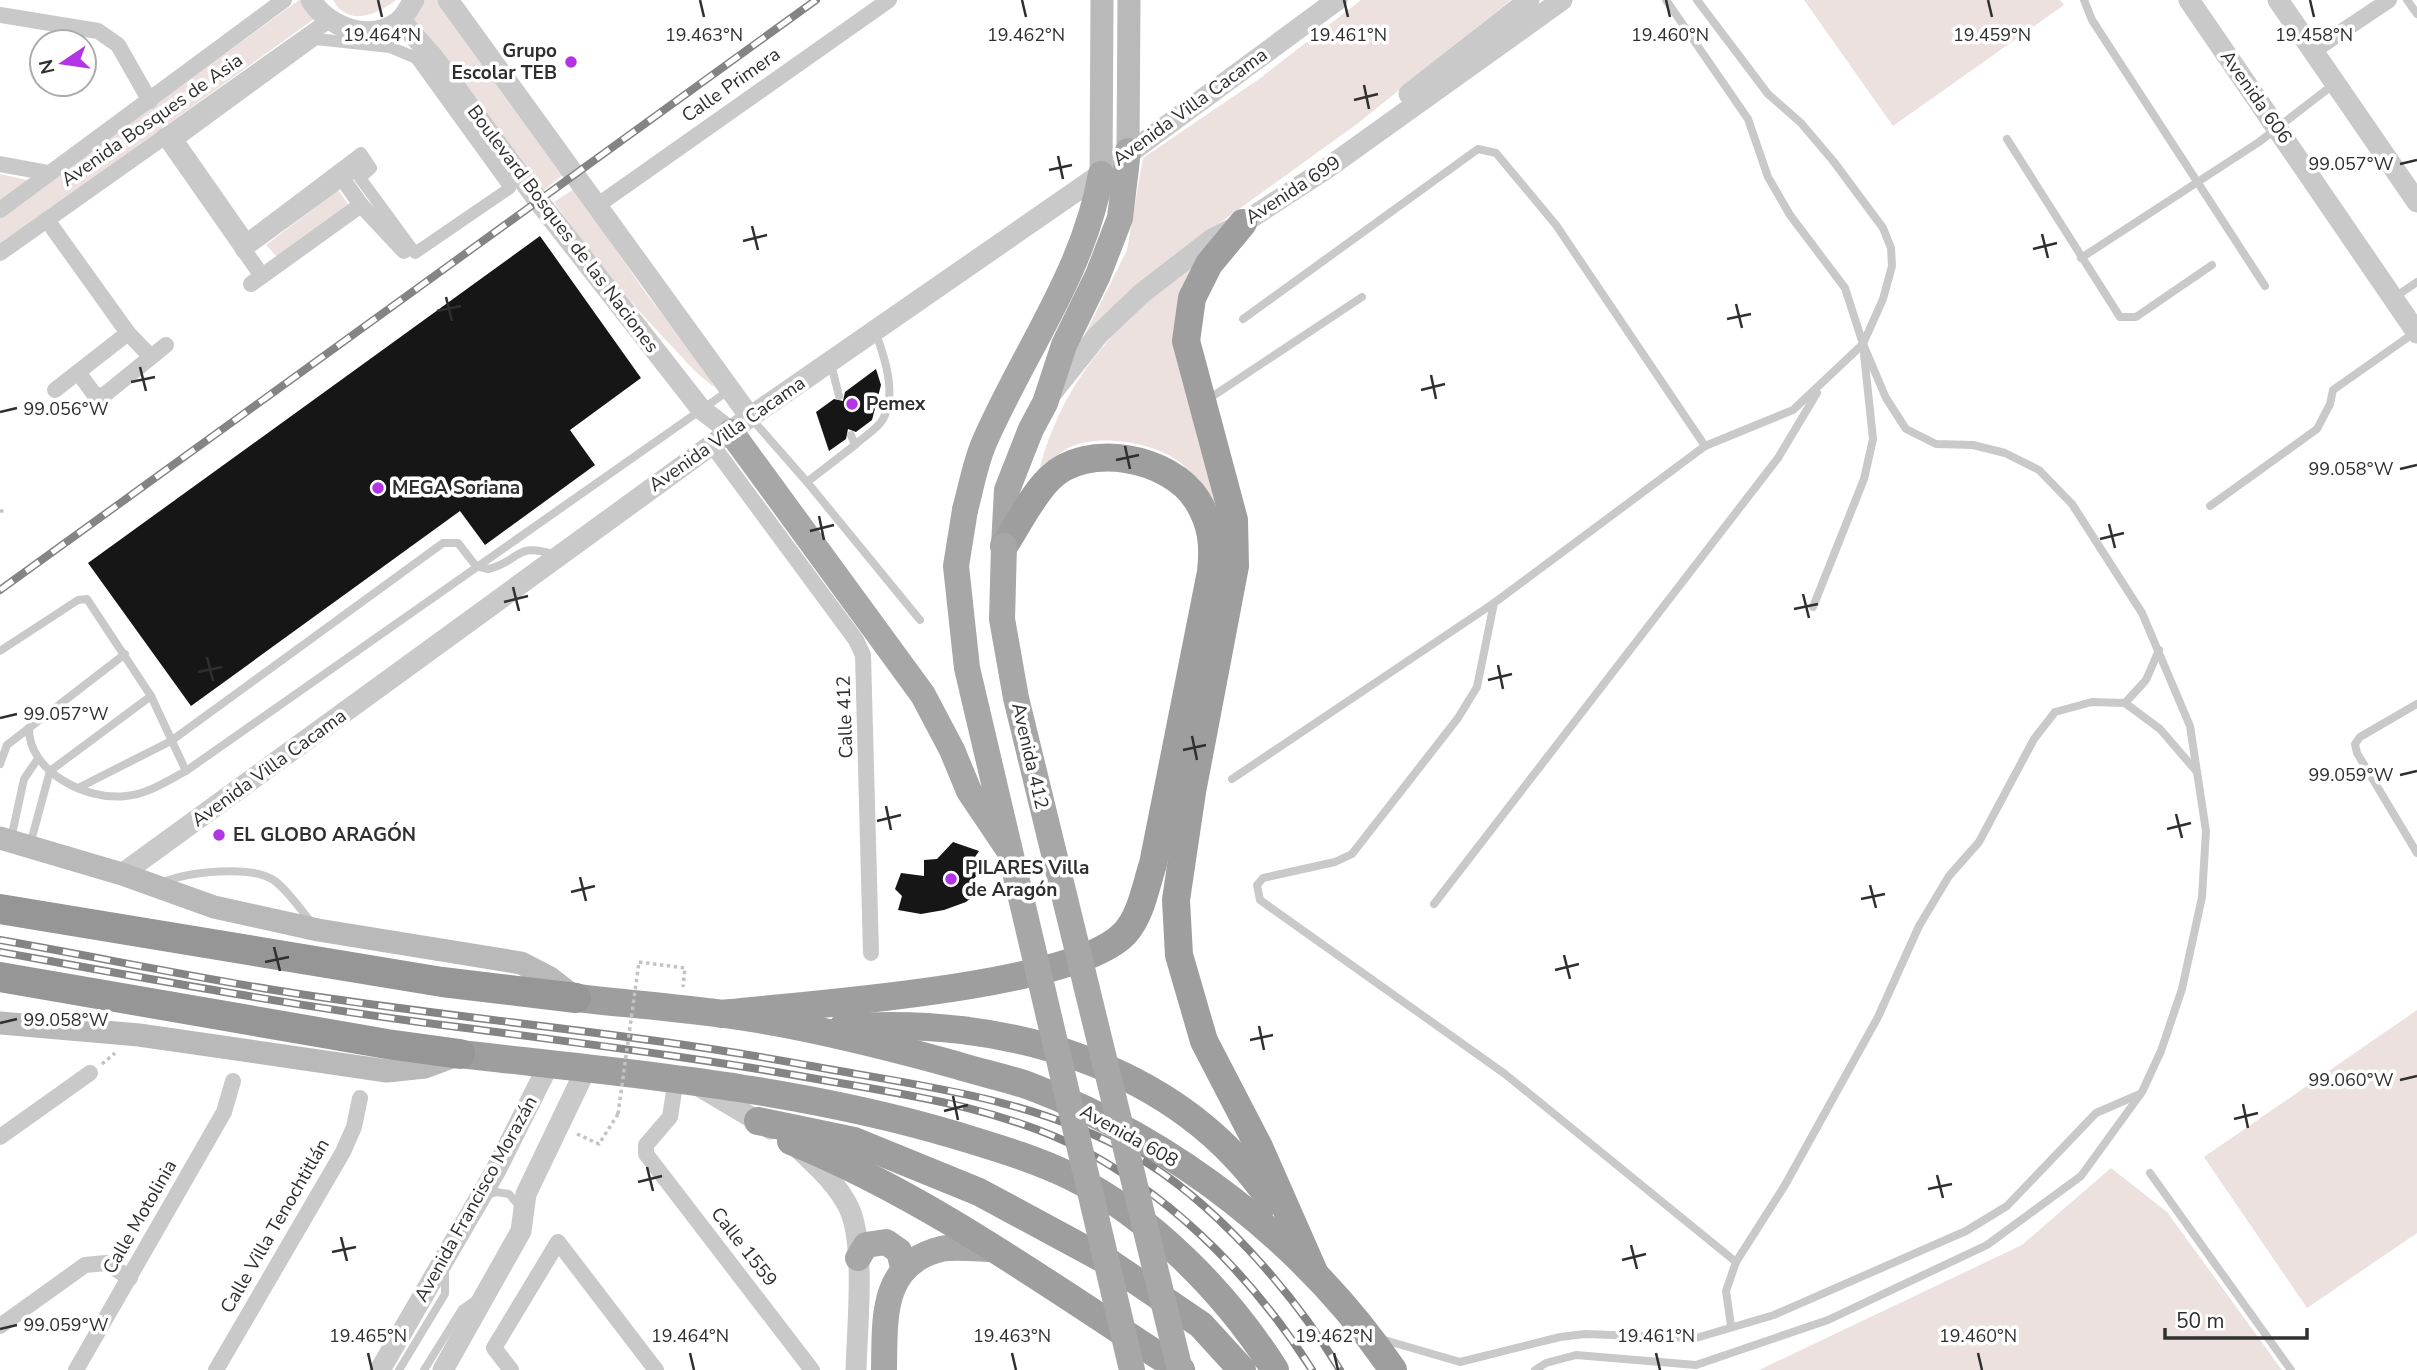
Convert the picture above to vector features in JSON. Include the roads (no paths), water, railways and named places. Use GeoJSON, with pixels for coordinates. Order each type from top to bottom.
{"type":"FeatureCollection","features":[{"type":"Feature","properties":{"kind":"highway"},"geometry":{"type":"LineString","coordinates":[[1243,223],[1209,264],[1192,298],[1186,341],[1234,520],[1235,566],[1192,792],[1176,900],[1179,955],[1204,1041],[1259,1147],[1314,1272]]}},
{"type":"Feature","properties":{"kind":"highway"},"geometry":{"type":"LineString","coordinates":[[721,1014],[984,983],[1046,970],[1106,948],[1126,932],[1139,908],[1153,864],[1211,572],[1214,546],[1209,522],[1196,497],[1174,478],[1135,459],[1088,457],[1050,478],[1004,546]]}},
{"type":"Feature","properties":{"kind":"highway"},"geometry":{"type":"LineString","coordinates":[[0,909],[442,982],[721,1014],[803,1028],[881,1025],[946,1027],[1019,1038],[1083,1058],[1130,1080],[1216,1139],[1257,1182],[1314,1272]]}},
{"type":"Feature","properties":{"kind":"highway"},"geometry":{"type":"LineString","coordinates":[[0,977],[387,1044],[682,1080],[797,1097],[915,1123],[1026,1157],[1071,1176],[1155,1234],[1214,1287],[1256,1340],[1275,1370]]}},
{"type":"Feature","properties":{"kind":"highway","name":"Avenida 608"},"geometry":{"type":"LineString","coordinates":[[803,1028],[924,1056],[1031,1087],[1097,1116],[1164,1153],[1243,1209],[1314,1272],[1394,1368]]}},
{"type":"Feature","properties":{"kind":"highway"},"geometry":{"type":"LineString","coordinates":[[758,1121],[854,1142],[979,1192],[1117,1268],[1201,1325],[1242,1370]]}},
{"type":"Feature","properties":{"kind":"highway"},"geometry":{"type":"LineString","coordinates":[[791,1141],[852,1166],[952,1222],[1180,1370]]}},
{"type":"Feature","properties":{"kind":"main road"},"geometry":{"type":"LineString","coordinates":[[1102,0],[1101,174],[1095,210],[1080,252],[983,445],[965,510],[956,566],[967,668],[1132,1370]]}},
{"type":"Feature","properties":{"kind":"main road"},"geometry":{"type":"LineString","coordinates":[[1128,151],[1129,0]]}},
{"type":"Feature","properties":{"kind":"main road","name":"Avenida 412"},"geometry":{"type":"LineString","coordinates":[[1128,151],[1120,218],[1098,275],[1064,345],[1045,403],[1031,429],[1007,490],[1002,619],[1016,698],[1180,1370]]}},
{"type":"Feature","properties":{"kind":"main road"},"geometry":{"type":"LineString","coordinates":[[731,431],[923,695],[953,750],[969,791],[1008,849]]}},
{"type":"Feature","properties":{"kind":"main road"},"geometry":{"type":"LineString","coordinates":[[13,842],[121,874],[214,907],[318,930],[521,963],[550,978],[576,998]]}},
{"type":"Feature","properties":{"kind":"main road"},"geometry":{"type":"LineString","coordinates":[[4,1022],[139,1035],[387,1071],[425,1067],[460,1054]]}},
{"type":"Feature","properties":{"kind":"main road"},"geometry":{"type":"LineString","coordinates":[[858,1258],[866,1245],[886,1242],[899,1251],[903,1267]]}},
{"type":"Feature","properties":{"kind":"main road"},"geometry":{"type":"LineString","coordinates":[[884,1370],[885,1320],[891,1291],[903,1267],[943,1249],[990,1249]]}},
{"type":"Feature","properties":{"kind":"street","name":"Avenida Bosques de Asia"},"geometry":{"type":"LineString","coordinates":[[0,211],[284,0]]}},
{"type":"Feature","properties":{"kind":"street"},"geometry":{"type":"LineString","coordinates":[[311,0],[328,21],[345,28],[378,30],[400,20],[414,0]]}},
{"type":"Feature","properties":{"kind":"street","name":"Boulevard Bosques de las Naciones"},"geometry":{"type":"LineString","coordinates":[[448,0],[730,389],[731,431]]}},
{"type":"Feature","properties":{"kind":"street","name":"Calle Primera"},"geometry":{"type":"LineString","coordinates":[[598,205],[888,0]]}},
{"type":"Feature","properties":{"kind":"street","name":"Avenida Villa Cacama"},"geometry":{"type":"LineString","coordinates":[[121,874],[731,431],[1101,174],[1128,151],[1337,0]]}},
{"type":"Feature","properties":{"kind":"street"},"geometry":{"type":"LineString","coordinates":[[1374,135],[1407,95],[1529,0]]}},
{"type":"Feature","properties":{"kind":"street","name":"Avenida 699"},"geometry":{"type":"LineString","coordinates":[[1045,403],[1098,335],[1141,294],[1212,239],[1243,223],[1374,135],[1562,0]]}},
{"type":"Feature","properties":{"kind":"street","name":"Avenida 606"},"geometry":{"type":"LineString","coordinates":[[2189,0],[2395,297],[2416,332]]}},
{"type":"Feature","properties":{"kind":"street"},"geometry":{"type":"LineString","coordinates":[[2278,0],[2417,202]]}},
{"type":"Feature","properties":{"kind":"street"},"geometry":{"type":"LineString","coordinates":[[2313,51],[2389,0]]}},
{"type":"Feature","properties":{"kind":"street"},"geometry":{"type":"LineString","coordinates":[[0,15],[98,31],[118,46],[150,101]]}},
{"type":"Feature","properties":{"kind":"street","name":"Boulevard Bosques de las Naciones"},"geometry":{"type":"LineString","coordinates":[[400,20],[433,57],[540,203],[701,409],[731,431]]}},
{"type":"Feature","properties":{"kind":"street","name":"Avenida Bosques de Asia"},"geometry":{"type":"LineString","coordinates":[[0,253],[171,138],[328,21]]}},
{"type":"Feature","properties":{"kind":"street"},"geometry":{"type":"LineString","coordinates":[[316,39],[363,43],[390,47],[416,58],[510,188],[415,253],[360,178],[371,168],[361,153],[247,239],[171,138],[316,39]]}},
{"type":"Feature","properties":{"kind":"street"},"geometry":{"type":"LineString","coordinates":[[171,138],[243,250],[256,280],[361,205]]}},
{"type":"Feature","properties":{"kind":"street"},"geometry":{"type":"LineString","coordinates":[[0,164],[49,173]]}},
{"type":"Feature","properties":{"kind":"street"},"geometry":{"type":"LineString","coordinates":[[243,250],[357,167]]}},
{"type":"Feature","properties":{"kind":"street"},"geometry":{"type":"LineString","coordinates":[[342,178],[361,205],[404,251]]}},
{"type":"Feature","properties":{"kind":"street"},"geometry":{"type":"LineString","coordinates":[[47,220],[128,333],[151,357]]}},
{"type":"Feature","properties":{"kind":"street"},"geometry":{"type":"LineString","coordinates":[[55,390],[128,333]]}},
{"type":"Feature","properties":{"kind":"street"},"geometry":{"type":"LineString","coordinates":[[78,372],[99,397],[166,345]]}},
{"type":"Feature","properties":{"kind":"street","name":"Calle 412"},"geometry":{"type":"LineString","coordinates":[[731,431],[863,656],[871,953]]}},
{"type":"Feature","properties":{"kind":"street","name":"Avenida Francisco Morazán"},"geometry":{"type":"LineString","coordinates":[[380,1370],[496,1170],[549,1064]]}},
{"type":"Feature","properties":{"kind":"street","name":"Avenida Francisco Morazán"},"geometry":{"type":"LineString","coordinates":[[443,1370],[520,1231],[526,1194],[586,1069]]}},
{"type":"Feature","properties":{"kind":"street"},"geometry":{"type":"LineString","coordinates":[[0,1138],[90,1073]]}},
{"type":"Feature","properties":{"kind":"street"},"geometry":{"type":"LineString","coordinates":[[682,1080],[791,1141],[828,1177],[848,1205],[858,1258],[856,1370]]}},
{"type":"Feature","properties":{"kind":"street","name":"Calle 1559"},"geometry":{"type":"LineString","coordinates":[[682,1080],[670,1117],[645,1149],[648,1158],[812,1370]]}},
{"type":"Feature","properties":{"kind":"street","name":"Calle Motolinia"},"geometry":{"type":"LineString","coordinates":[[76,1370],[223,1112],[233,1081]]}},
{"type":"Feature","properties":{"kind":"street","name":"Calle Villa Tenochtitlán"},"geometry":{"type":"LineString","coordinates":[[216,1370],[343,1152],[354,1127],[360,1098]]}},
{"type":"Feature","properties":{"kind":"street"},"geometry":{"type":"LineString","coordinates":[[496,1170],[526,1194]]}},
{"type":"Feature","properties":{"kind":"street"},"geometry":{"type":"LineString","coordinates":[[510,1370],[494,1348],[558,1242],[656,1370]]}},
{"type":"Feature","properties":{"kind":"street"},"geometry":{"type":"LineString","coordinates":[[0,1326],[85,1265],[106,1263],[130,1278]]}},
{"type":"Feature","properties":{"kind":"lane"},"geometry":{"type":"LineString","coordinates":[[1535,1370],[1546,1363],[1576,1355],[1696,1365],[1828,1320],[1987,1245],[2081,1176],[2142,1092],[2161,1051],[2182,989],[2202,897],[2206,831],[2190,726],[2142,613],[2072,504],[2039,470],[2005,453],[1973,445],[1936,444],[1906,429],[1886,398],[1863,344],[1845,288],[1790,215],[1768,177],[1748,119],[1665,0]]}},
{"type":"Feature","properties":{"kind":"lane"},"geometry":{"type":"LineString","coordinates":[[1232,779],[1494,603],[1705,446],[1793,410],[1863,344],[1883,299],[1892,266],[1891,248],[1883,228],[1834,162],[1801,122],[1768,94],[1696,0]]}},
{"type":"Feature","properties":{"kind":"lane"},"geometry":{"type":"LineString","coordinates":[[2084,0],[2092,20],[2265,286]]}},
{"type":"Feature","properties":{"kind":"lane"},"geometry":{"type":"LineString","coordinates":[[2407,0],[2417,14]]}},
{"type":"Feature","properties":{"kind":"lane"},"geometry":{"type":"LineString","coordinates":[[2081,257],[2278,128],[2334,84]]}},
{"type":"Feature","properties":{"kind":"lane"},"geometry":{"type":"LineString","coordinates":[[2007,139],[2116,313],[2126,319],[2136,317],[2212,265]]}},
{"type":"Feature","properties":{"kind":"lane"},"geometry":{"type":"LineString","coordinates":[[1243,319],[1478,149],[1488,149],[1496,153],[1556,225],[1705,446]]}},
{"type":"Feature","properties":{"kind":"lane"},"geometry":{"type":"LineString","coordinates":[[2395,297],[2417,282]]}},
{"type":"Feature","properties":{"kind":"lane"},"geometry":{"type":"LineString","coordinates":[[1203,402],[1362,297]]}},
{"type":"Feature","properties":{"kind":"lane"},"geometry":{"type":"LineString","coordinates":[[807,482],[883,420],[887,405],[888,372],[875,331]]}},
{"type":"Feature","properties":{"kind":"lane"},"geometry":{"type":"LineString","coordinates":[[2210,506],[2317,429],[2330,404],[2333,390],[2416,332]]}},
{"type":"Feature","properties":{"kind":"lane"},"geometry":{"type":"LineString","coordinates":[[1813,607],[1864,479],[1873,439],[1863,344]]}},
{"type":"Feature","properties":{"kind":"lane"},"geometry":{"type":"LineString","coordinates":[[831,361],[839,396]]}},
{"type":"Feature","properties":{"kind":"lane"},"geometry":{"type":"LineString","coordinates":[[1434,904],[1778,458],[1820,387]]}},
{"type":"Feature","properties":{"kind":"lane"},"geometry":{"type":"LineString","coordinates":[[29,728],[29,747],[37,760],[65,782],[123,797],[146,792],[186,771],[730,389]]}},
{"type":"Feature","properties":{"kind":"lane"},"geometry":{"type":"LineString","coordinates":[[731,431],[807,482],[920,620]]}},
{"type":"Feature","properties":{"kind":"lane"},"geometry":{"type":"LineString","coordinates":[[852,435],[855,444]]}},
{"type":"Feature","properties":{"kind":"lane"},"geometry":{"type":"LineString","coordinates":[[80,788],[171,741],[443,543],[458,543],[476,566],[494,568],[522,550],[538,549],[558,556]]}},
{"type":"Feature","properties":{"kind":"lane"},"geometry":{"type":"LineString","coordinates":[[0,652],[85,598],[151,696],[186,771]]}},
{"type":"Feature","properties":{"kind":"lane"},"geometry":{"type":"LineString","coordinates":[[1494,603],[1477,687],[1458,719],[1352,854],[1335,862],[1263,878],[1257,885],[1257,893],[1260,900],[1505,1074],[1736,1262]]}},
{"type":"Feature","properties":{"kind":"lane"},"geometry":{"type":"LineString","coordinates":[[2125,703],[2146,680],[2159,650]]}},
{"type":"Feature","properties":{"kind":"lane"},"geometry":{"type":"LineString","coordinates":[[0,764],[3,744],[29,728],[125,654]]}},
{"type":"Feature","properties":{"kind":"lane"},"geometry":{"type":"LineString","coordinates":[[13,842],[50,771],[151,696]]}},
{"type":"Feature","properties":{"kind":"lane"},"geometry":{"type":"LineString","coordinates":[[1731,1326],[1726,1291],[1736,1262],[1785,1185],[1878,1017],[1919,926],[1949,876],[1979,842],[2034,739],[2056,712],[2092,702],[2125,703],[2160,729],[2197,772]]}},
{"type":"Feature","properties":{"kind":"lane"},"geometry":{"type":"LineString","coordinates":[[2417,704],[2360,737],[2355,744],[2357,753],[2417,853]]}},
{"type":"Feature","properties":{"kind":"lane"},"geometry":{"type":"LineString","coordinates":[[13,842],[24,779],[37,760]]}},
{"type":"Feature","properties":{"kind":"lane"},"geometry":{"type":"LineString","coordinates":[[155,886],[175,877],[209,871],[262,875],[281,888],[318,930]]}},
{"type":"Feature","properties":{"kind":"lane"},"geometry":{"type":"LineString","coordinates":[[1370,1336],[1460,1362],[1560,1336],[1585,1334],[1696,1338],[1774,1315],[1966,1231],[2007,1206],[2096,1113],[2142,1092]]}},
{"type":"Feature","properties":{"kind":"lane"},"geometry":{"type":"LineString","coordinates":[[2150,1173],[2291,1370]]}},
{"type":"Feature","properties":{"kind":"lane"},"geometry":{"type":"LineString","coordinates":[[477,1202],[496,1192],[509,1194],[519,1204],[520,1231]]}},
{"type":"Feature","properties":{"kind":"lane"},"geometry":{"type":"LineString","coordinates":[[399,1370],[445,1294],[444,1260]]}},
{"type":"Feature","properties":{"kind":"lane"},"geometry":{"type":"LineString","coordinates":[[424,1370],[461,1309],[471,1301],[483,1299]]}},
{"type":"Feature","properties":{"kind":"railway"},"geometry":{"type":"LineString","coordinates":[[0,590],[816,0]]}},
{"type":"Feature","properties":{"kind":"railway"},"geometry":{"type":"LineString","coordinates":[[0,940],[274,990],[744,1054],[935,1088],[1017,1107],[1057,1120],[1134,1155],[1193,1197],[1222,1222],[1275,1280],[1321,1340],[1340,1370]]}},
{"type":"Feature","properties":{"kind":"railway"},"geometry":{"type":"LineString","coordinates":[[0,952],[349,1012],[783,1073],[928,1099],[994,1115],[1058,1138],[1089,1153],[1155,1196],[1185,1221],[1241,1276],[1312,1370]]}},
{"type":"Feature","properties":{"kind":"place","name":"Grupo Escolar TEB"},"geometry":{"type":"Point","coordinates":[571,62]}},
{"type":"Feature","properties":{"kind":"place","name":"Pemex"},"geometry":{"type":"Point","coordinates":[852,404]}},
{"type":"Feature","properties":{"kind":"place","name":"MEGA Soriana"},"geometry":{"type":"Point","coordinates":[378,488]}},
{"type":"Feature","properties":{"kind":"place","name":"EL GLOBO ARAGÓN"},"geometry":{"type":"Point","coordinates":[219,835]}},
{"type":"Feature","properties":{"kind":"place","name":"PILARES Villa de Aragón"},"geometry":{"type":"Point","coordinates":[951,879]}}]}
